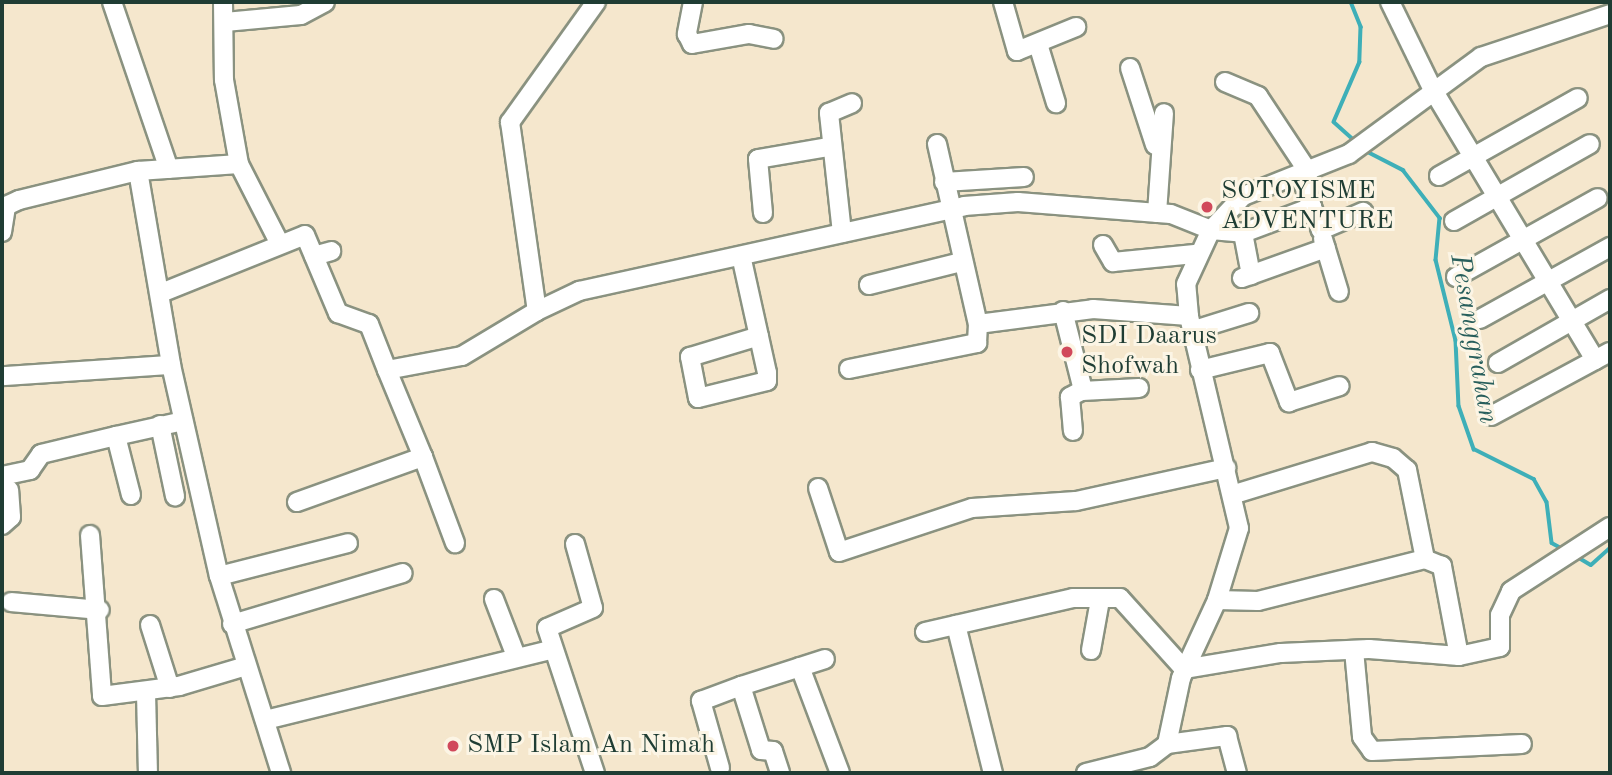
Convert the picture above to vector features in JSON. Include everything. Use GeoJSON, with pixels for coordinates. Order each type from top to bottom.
{"type":"FeatureCollection","features":[{"type":"Feature","properties":{"kind":"street"},"geometry":{"type":"LineString","coordinates":[[112,2],[169,169]]}},
{"type":"Feature","properties":{"kind":"street"},"geometry":{"type":"LineString","coordinates":[[223,2],[224,80],[239,164],[279,242]]}},
{"type":"Feature","properties":{"kind":"street"},"geometry":{"type":"LineString","coordinates":[[225,22],[301,15],[326,2]]}},
{"type":"Feature","properties":{"kind":"street"},"geometry":{"type":"LineString","coordinates":[[537,311],[510,121],[596,2]]}},
{"type":"Feature","properties":{"kind":"street"},"geometry":{"type":"LineString","coordinates":[[693,2],[687,34],[692,44],[749,34],[774,39]]}},
{"type":"Feature","properties":{"kind":"street"},"geometry":{"type":"LineString","coordinates":[[1003,2],[1016,51],[1076,27]]}},
{"type":"Feature","properties":{"kind":"street"},"geometry":{"type":"LineString","coordinates":[[1390,2],[1433,90],[1476,156],[1573,322],[1603,356],[1491,416]]}},
{"type":"Feature","properties":{"kind":"street"},"geometry":{"type":"LineString","coordinates":[[1086,773],[1152,765],[1167,744],[1184,669],[1217,600],[1239,528],[1235,494],[1200,370],[1190,323],[1186,284],[1195,254],[1210,230],[1243,196],[1307,179],[1349,155],[1433,90],[1493,51],[1610,14]]}},
{"type":"Feature","properties":{"kind":"street"},"geometry":{"type":"LineString","coordinates":[[1038,44],[1056,103]]}},
{"type":"Feature","properties":{"kind":"street"},"geometry":{"type":"LineString","coordinates":[[1130,68],[1157,149]]}},
{"type":"Feature","properties":{"kind":"street"},"geometry":{"type":"LineString","coordinates":[[1225,82],[1258,96],[1307,179],[1312,207],[1339,292]]}},
{"type":"Feature","properties":{"kind":"street"},"geometry":{"type":"LineString","coordinates":[[1439,176],[1578,98]]}},
{"type":"Feature","properties":{"kind":"street"},"geometry":{"type":"LineString","coordinates":[[842,233],[829,148],[831,109],[852,103]]}},
{"type":"Feature","properties":{"kind":"street"},"geometry":{"type":"LineString","coordinates":[[1157,214],[1157,149],[1164,113]]}},
{"type":"Feature","properties":{"kind":"street"},"geometry":{"type":"LineString","coordinates":[[849,369],[976,343],[978,324],[961,262],[937,144]]}},
{"type":"Feature","properties":{"kind":"street"},"geometry":{"type":"LineString","coordinates":[[1454,221],[1590,144]]}},
{"type":"Feature","properties":{"kind":"street"},"geometry":{"type":"LineString","coordinates":[[764,213],[758,159],[829,148]]}},
{"type":"Feature","properties":{"kind":"street"},"geometry":{"type":"LineString","coordinates":[[2,232],[11,203],[138,172],[239,164]]}},
{"type":"Feature","properties":{"kind":"street"},"geometry":{"type":"LineString","coordinates":[[138,172],[161,293],[171,365],[219,576],[243,667],[265,720],[281,773]]}},
{"type":"Feature","properties":{"kind":"street"},"geometry":{"type":"LineString","coordinates":[[944,182],[1024,177]]}},
{"type":"Feature","properties":{"kind":"street"},"geometry":{"type":"LineString","coordinates":[[1456,277],[1598,198]]}},
{"type":"Feature","properties":{"kind":"street"},"geometry":{"type":"LineString","coordinates":[[387,370],[461,356],[537,311],[579,291],[742,260],[949,208],[1018,202],[1157,214],[1210,230],[1243,233],[1312,207]]}},
{"type":"Feature","properties":{"kind":"street"},"geometry":{"type":"LineString","coordinates":[[1321,230],[1363,212]]}},
{"type":"Feature","properties":{"kind":"street"},"geometry":{"type":"LineString","coordinates":[[1243,233],[1247,277],[1326,248]]}},
{"type":"Feature","properties":{"kind":"street"},"geometry":{"type":"LineString","coordinates":[[161,293],[205,280],[279,242],[305,236],[322,253],[338,313],[369,324],[455,543]]}},
{"type":"Feature","properties":{"kind":"street"},"geometry":{"type":"LineString","coordinates":[[1103,245],[1113,262],[1150,253],[1195,254]]}},
{"type":"Feature","properties":{"kind":"street"},"geometry":{"type":"LineString","coordinates":[[1480,319],[1610,247]]}},
{"type":"Feature","properties":{"kind":"street"},"geometry":{"type":"LineString","coordinates":[[742,260],[759,336],[765,384],[698,398],[690,357],[759,336]]}},
{"type":"Feature","properties":{"kind":"street"},"geometry":{"type":"LineString","coordinates":[[869,285],[961,262]]}},
{"type":"Feature","properties":{"kind":"street"},"geometry":{"type":"LineString","coordinates":[[1498,363],[1610,299]]}},
{"type":"Feature","properties":{"kind":"street"},"geometry":{"type":"LineString","coordinates":[[978,324],[1063,311],[1190,323],[1249,313]]}},
{"type":"Feature","properties":{"kind":"street"},"geometry":{"type":"LineString","coordinates":[[1063,311],[1082,391]]}},
{"type":"Feature","properties":{"kind":"street"},"geometry":{"type":"LineString","coordinates":[[1200,370],[1270,354],[1289,402],[1340,386]]}},
{"type":"Feature","properties":{"kind":"street"},"geometry":{"type":"LineString","coordinates":[[4,376],[171,365]]}},
{"type":"Feature","properties":{"kind":"street"},"geometry":{"type":"LineString","coordinates":[[1073,431],[1070,397],[1082,391],[1139,388]]}},
{"type":"Feature","properties":{"kind":"street"},"geometry":{"type":"LineString","coordinates":[[2,525],[11,517],[5,483],[30,470],[41,454],[183,421]]}},
{"type":"Feature","properties":{"kind":"street"},"geometry":{"type":"LineString","coordinates":[[160,425],[175,496]]}},
{"type":"Feature","properties":{"kind":"street"},"geometry":{"type":"LineString","coordinates":[[116,436],[131,495]]}},
{"type":"Feature","properties":{"kind":"street"},"geometry":{"type":"LineString","coordinates":[[1235,494],[1372,452],[1393,458],[1407,470],[1425,559]]}},
{"type":"Feature","properties":{"kind":"street"},"geometry":{"type":"LineString","coordinates":[[297,502],[422,457]]}},
{"type":"Feature","properties":{"kind":"street"},"geometry":{"type":"LineString","coordinates":[[818,488],[839,552],[972,509],[1076,501],[1226,468]]}},
{"type":"Feature","properties":{"kind":"street"},"geometry":{"type":"LineString","coordinates":[[1184,669],[1354,650],[1459,656],[1500,647],[1504,602],[1554,564],[1610,527]]}},
{"type":"Feature","properties":{"kind":"street"},"geometry":{"type":"LineString","coordinates":[[90,535],[100,610],[102,696],[146,693],[243,667]]}},
{"type":"Feature","properties":{"kind":"street"},"geometry":{"type":"LineString","coordinates":[[219,576],[348,542]]}},
{"type":"Feature","properties":{"kind":"street"},"geometry":{"type":"LineString","coordinates":[[575,544],[593,608],[550,625],[551,650],[595,773]]}},
{"type":"Feature","properties":{"kind":"street"},"geometry":{"type":"LineString","coordinates":[[1217,600],[1258,601],[1425,559],[1442,566],[1459,656]]}},
{"type":"Feature","properties":{"kind":"street"},"geometry":{"type":"LineString","coordinates":[[232,624],[403,573]]}},
{"type":"Feature","properties":{"kind":"street"},"geometry":{"type":"LineString","coordinates":[[925,632],[1073,597],[1125,601],[1184,669]]}},
{"type":"Feature","properties":{"kind":"street"},"geometry":{"type":"LineString","coordinates":[[494,599],[516,656]]}},
{"type":"Feature","properties":{"kind":"street"},"geometry":{"type":"LineString","coordinates":[[1091,650],[1100,600]]}},
{"type":"Feature","properties":{"kind":"street"},"geometry":{"type":"LineString","coordinates":[[11,602],[100,610]]}},
{"type":"Feature","properties":{"kind":"street"},"geometry":{"type":"LineString","coordinates":[[150,625],[170,688]]}},
{"type":"Feature","properties":{"kind":"street"},"geometry":{"type":"LineString","coordinates":[[957,625],[993,773]]}},
{"type":"Feature","properties":{"kind":"street"},"geometry":{"type":"LineString","coordinates":[[265,720],[516,656],[551,650]]}},
{"type":"Feature","properties":{"kind":"street"},"geometry":{"type":"LineString","coordinates":[[1354,650],[1362,737],[1372,751],[1522,744]]}},
{"type":"Feature","properties":{"kind":"street"},"geometry":{"type":"LineString","coordinates":[[719,768],[701,701],[825,659]]}},
{"type":"Feature","properties":{"kind":"street"},"geometry":{"type":"LineString","coordinates":[[800,667],[840,773]]}},
{"type":"Feature","properties":{"kind":"street"},"geometry":{"type":"LineString","coordinates":[[741,686],[761,750],[773,751],[780,773]]}},
{"type":"Feature","properties":{"kind":"street"},"geometry":{"type":"LineString","coordinates":[[146,693],[148,773]]}},
{"type":"Feature","properties":{"kind":"street"},"geometry":{"type":"LineString","coordinates":[[1167,744],[1227,736],[1237,773]]}},
{"type":"Feature","properties":{"kind":"waterway","name":"Pesanggrahan"},"geometry":{"type":"LineString","coordinates":[[1351,2],[1361,27],[1360,62],[1334,122],[1355,141]]}},
{"type":"Feature","properties":{"kind":"waterway","name":"Pesanggrahan"},"geometry":{"type":"LineString","coordinates":[[1366,151],[1403,170],[1440,218],[1436,260],[1456,341],[1459,406],[1474,449],[1534,479],[1547,502],[1552,543],[1563,549]]}},
{"type":"Feature","properties":{"kind":"waterway","name":"Pesanggrahan"},"geometry":{"type":"LineString","coordinates":[[1576,556],[1591,565],[1610,548]]}},
{"type":"Feature","properties":{"kind":"place","name":"SOTOYISME ADVENTURE"},"geometry":{"type":"Point","coordinates":[1207,207]}},
{"type":"Feature","properties":{"kind":"place","name":"SDI Daarus Shofwah"},"geometry":{"type":"Point","coordinates":[1067,352]}},
{"type":"Feature","properties":{"kind":"place","name":"SMP Islam An Nimah"},"geometry":{"type":"Point","coordinates":[453,746]}}]}
